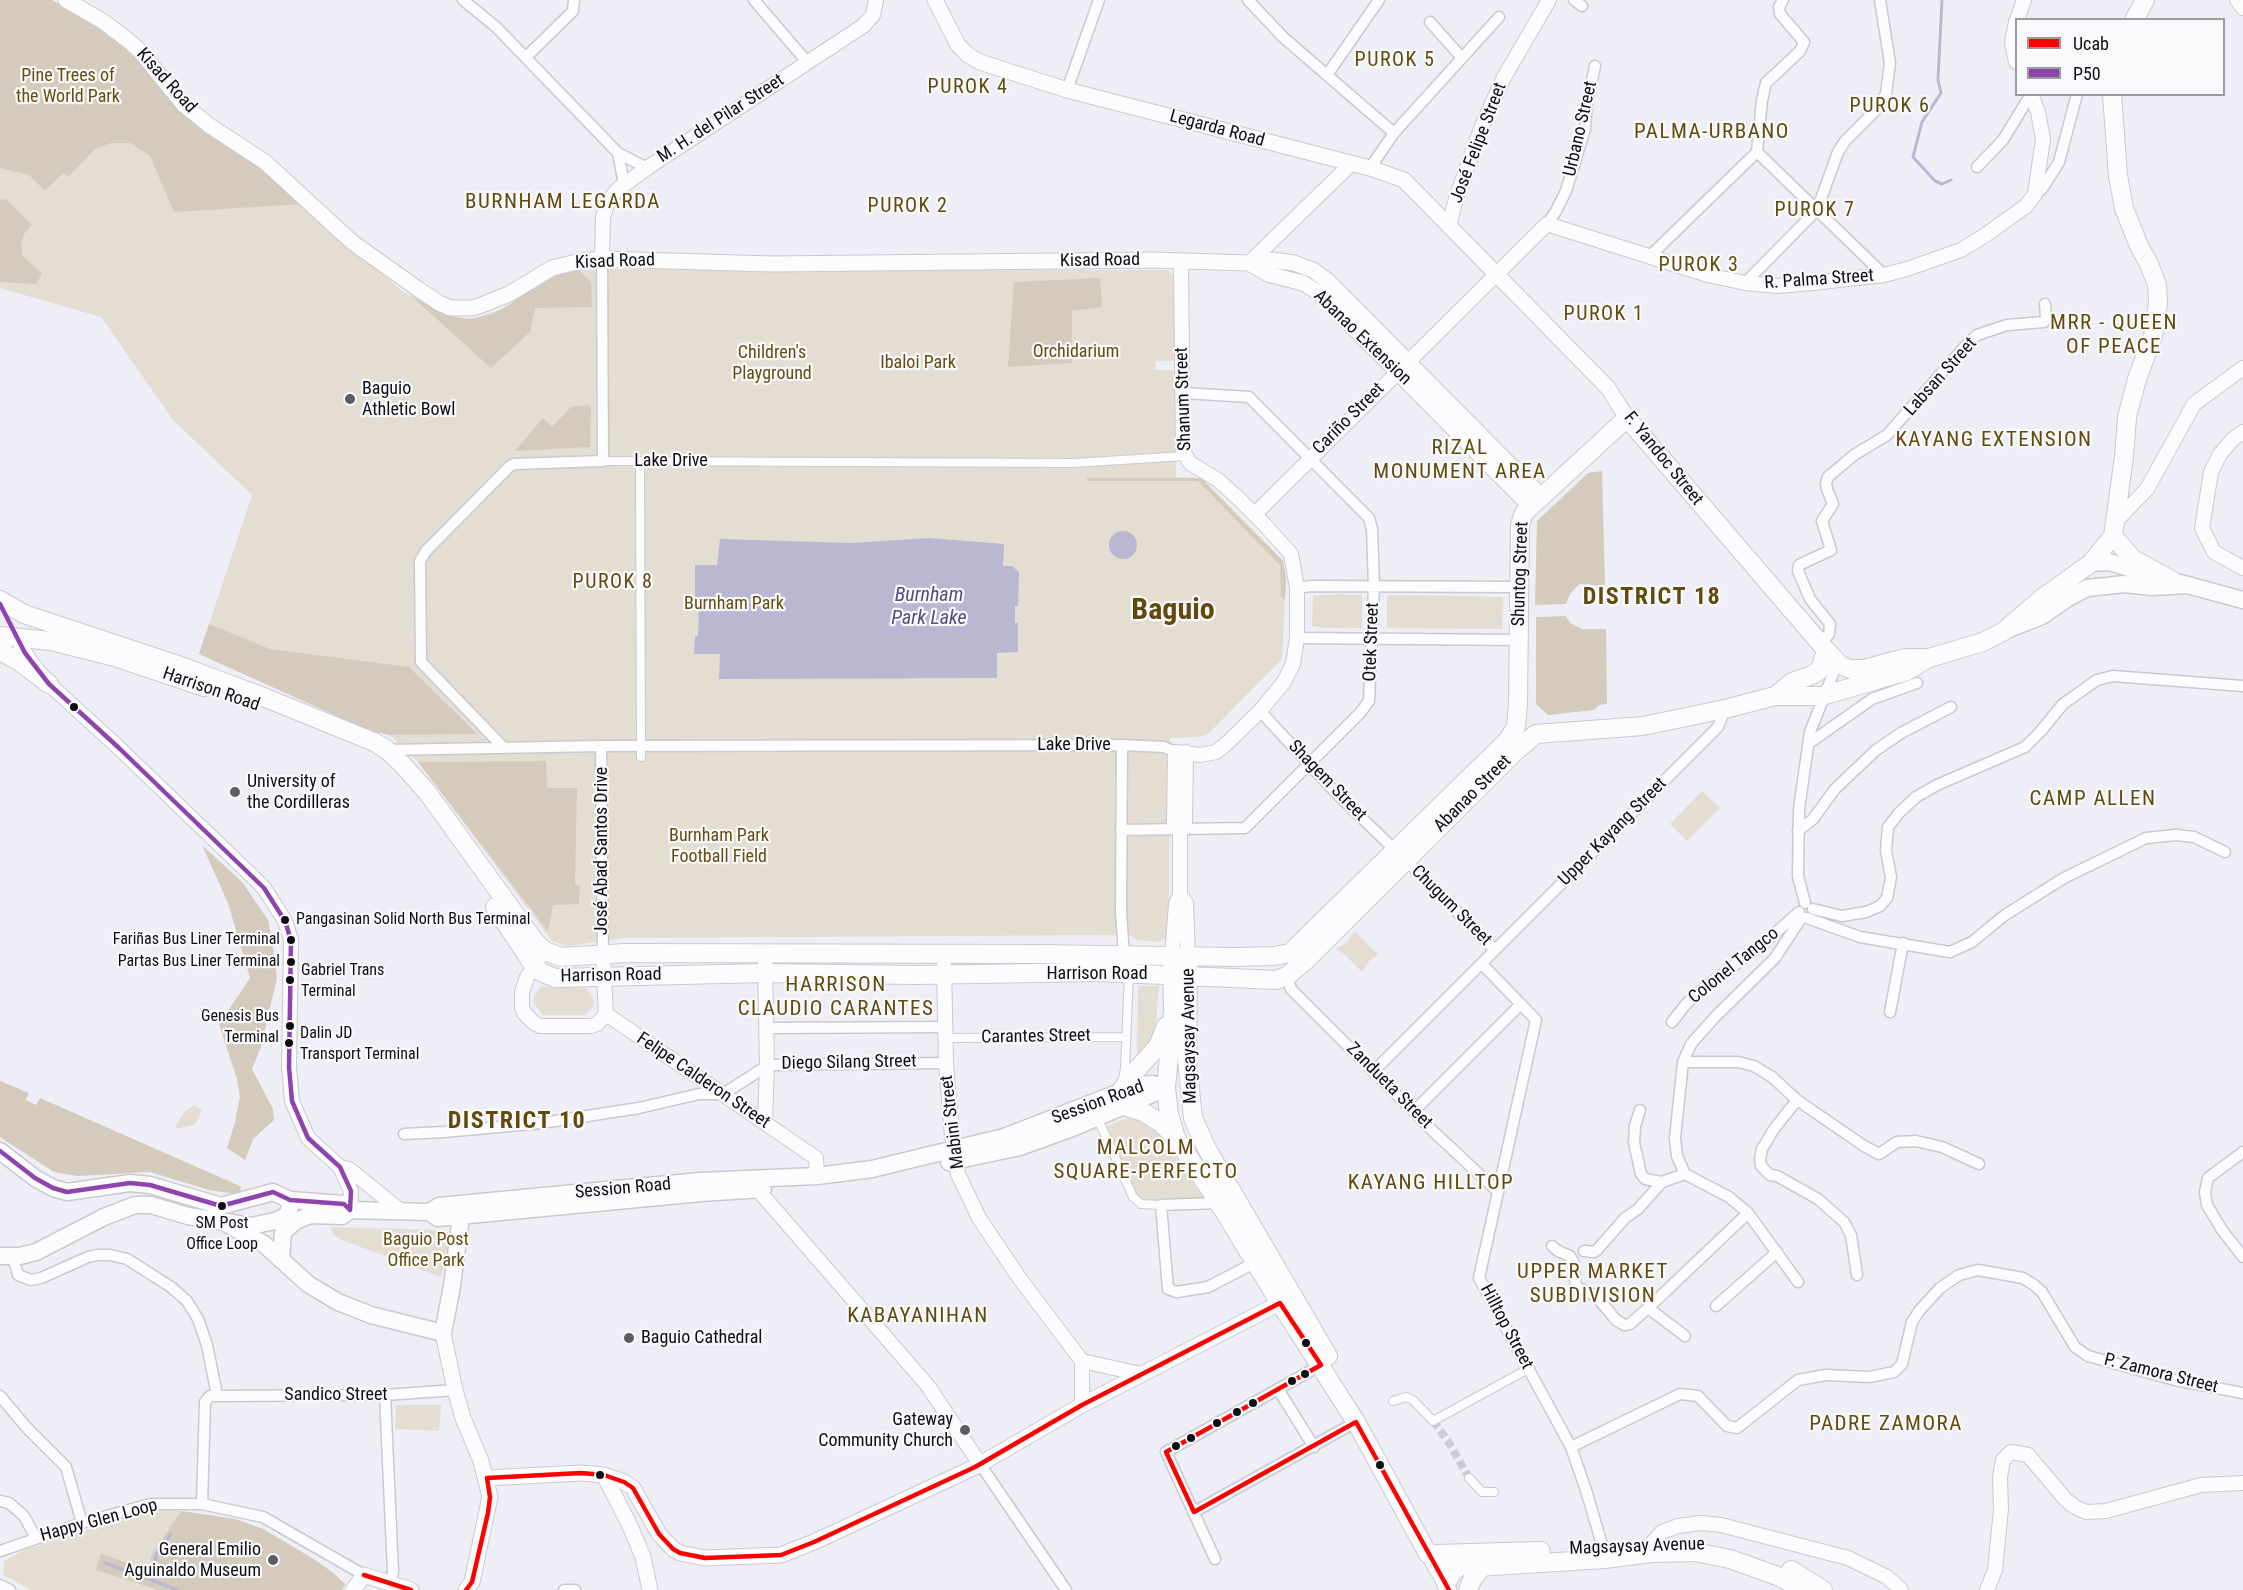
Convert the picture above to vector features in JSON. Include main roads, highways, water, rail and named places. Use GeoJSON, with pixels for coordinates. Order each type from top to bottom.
{"type":"FeatureCollection","features":[{"type":"Feature","properties":{"kind":"highway"},"geometry":{"type":"LineString","coordinates":[[2135,18],[2145,0]]}},
{"type":"Feature","properties":{"kind":"highway"},"geometry":{"type":"LineString","coordinates":[[1536,734],[1634,727],[1725,710],[1775,696],[1822,696],[1907,672],[1929,658],[1983,642],[2004,631],[2041,599],[2091,563],[2115,528],[2127,417],[2137,379],[2153,336],[2158,303],[2157,285],[2124,208],[2118,176],[2112,96]]}},
{"type":"Feature","properties":{"kind":"highway","name":"Shuntog Street"},"geometry":{"type":"LineString","coordinates":[[1508,740],[1516,727],[1518,704],[1518,587],[1520,525],[1524,513],[1627,418]]}},
{"type":"Feature","properties":{"kind":"highway","name":"F. Yandoc Street"},"geometry":{"type":"LineString","coordinates":[[1627,418],[1827,651]]}},
{"type":"Feature","properties":{"kind":"highway"},"geometry":{"type":"LineString","coordinates":[[2115,528],[2133,559],[2181,583]]}},
{"type":"Feature","properties":{"kind":"highway"},"geometry":{"type":"LineString","coordinates":[[0,602],[8,637],[7,655],[44,678],[37,660],[40,650],[51,641]]}},
{"type":"Feature","properties":{"kind":"highway","name":"Harrison Road"},"geometry":{"type":"LineString","coordinates":[[0,602],[43,620],[178,665],[255,694],[374,742],[387,750],[427,792],[537,943],[541,972],[555,978],[604,977],[765,964],[944,954],[1180,956]]}},
{"type":"Feature","properties":{"kind":"highway"},"geometry":{"type":"LineString","coordinates":[[8,637],[31,622],[43,620]]}},
{"type":"Feature","properties":{"kind":"highway","name":"Harrison Road"},"geometry":{"type":"LineString","coordinates":[[8,637],[51,641],[115,657],[256,705],[353,745],[386,763],[415,795],[474,875],[540,958]]}},
{"type":"Feature","properties":{"kind":"highway"},"geometry":{"type":"LineString","coordinates":[[1775,696],[1792,682],[1820,670],[1827,651],[1850,669],[1864,669],[1905,658],[1929,658]]}},
{"type":"Feature","properties":{"kind":"highway","name":"Shuntog Street"},"geometry":{"type":"LineString","coordinates":[[1518,704],[1526,723],[1536,734]]}},
{"type":"Feature","properties":{"kind":"highway","name":"Abanao Street"},"geometry":{"type":"LineString","coordinates":[[1462,795],[1536,734]]}},
{"type":"Feature","properties":{"kind":"highway","name":"Abanao Street"},"geometry":{"type":"LineString","coordinates":[[1180,975],[1275,980],[1287,976],[1313,954],[1401,856],[1462,795],[1508,740]]}},
{"type":"Feature","properties":{"kind":"highway","name":"Abanao Street"},"geometry":{"type":"LineString","coordinates":[[1180,956],[1274,956],[1290,953],[1401,856]]}},
{"type":"Feature","properties":{"kind":"highway","name":"Harrison Road"},"geometry":{"type":"LineString","coordinates":[[540,958],[625,954],[945,974],[1180,975]]}},
{"type":"Feature","properties":{"kind":"highway","name":"Magsaysay Avenue"},"geometry":{"type":"LineString","coordinates":[[1180,956],[1193,1118],[1206,1149],[1447,1569]]}},
{"type":"Feature","properties":{"kind":"highway","name":"Magsaysay Avenue"},"geometry":{"type":"LineString","coordinates":[[1180,975],[1173,1010],[1166,1088],[1169,1114],[1176,1138],[1220,1203],[1447,1569]]}},
{"type":"Feature","properties":{"kind":"highway"},"geometry":{"type":"LineString","coordinates":[[1173,1010],[1158,1046],[1132,1075],[1122,1099],[1161,1123],[1176,1138]]}},
{"type":"Feature","properties":{"kind":"highway"},"geometry":{"type":"LineString","coordinates":[[1187,1060],[1166,1088],[1193,1133],[1206,1149]]}},
{"type":"Feature","properties":{"kind":"highway","name":"Magsaysay Avenue"},"geometry":{"type":"LineString","coordinates":[[1447,1569],[1480,1560],[1604,1553],[1697,1542],[1729,1547],[1823,1590]]}},
{"type":"Feature","properties":{"kind":"highway"},"geometry":{"type":"LineString","coordinates":[[1466,1590],[1480,1560]]}},
{"type":"Feature","properties":{"kind":"highway","name":"Magsaysay Avenue"},"geometry":{"type":"LineString","coordinates":[[1787,1574],[1802,1590]]}},
{"type":"Feature","properties":{"kind":"main road","name":"Kisad Road"},"geometry":{"type":"LineString","coordinates":[[66,0],[104,22],[130,42],[183,105],[210,126],[265,162],[352,242],[439,303],[450,308],[471,308],[509,294],[552,268],[602,259],[772,264],[1181,261],[1249,263]]}},
{"type":"Feature","properties":{"kind":"main road","name":"Legarda Road"},"geometry":{"type":"LineString","coordinates":[[935,0],[958,45],[980,62],[1067,90],[1370,168],[1404,180],[1496,273]]}},
{"type":"Feature","properties":{"kind":"main road","name":"Abanao Extension"},"geometry":{"type":"LineString","coordinates":[[1249,263],[1268,274],[1303,283],[1331,295],[1535,501]]}},
{"type":"Feature","properties":{"kind":"main road","name":"F. Yandoc Street"},"geometry":{"type":"LineString","coordinates":[[1496,273],[1608,388],[1627,418]]}},
{"type":"Feature","properties":{"kind":"main road"},"geometry":{"type":"LineString","coordinates":[[2091,563],[2109,562],[2243,600]]}},
{"type":"Feature","properties":{"kind":"main road"},"geometry":{"type":"LineString","coordinates":[[2004,631],[2043,616],[2087,588],[2125,584],[2151,587],[2181,583]]}},
{"type":"Feature","properties":{"kind":"main road","name":"Session Road"},"geometry":{"type":"LineString","coordinates":[[350,1210],[429,1212],[439,1206],[700,1181],[817,1176],[873,1169],[1020,1147],[1097,1117],[1138,1085],[1152,1084],[1166,1088]]}},
{"type":"Feature","properties":{"kind":"main road","name":"Session Road"},"geometry":{"type":"LineString","coordinates":[[429,1212],[438,1218],[701,1192],[758,1190],[862,1181],[954,1156],[1004,1137],[1122,1099]]}},
{"type":"Feature","properties":{"kind":"main road"},"geometry":{"type":"LineString","coordinates":[[0,1151],[35,1178],[53,1188],[67,1192],[130,1183],[158,1187],[220,1206],[265,1192],[281,1194],[290,1200],[344,1204],[350,1210],[342,1216],[310,1215],[296,1221],[283,1232],[281,1260]]}},
{"type":"Feature","properties":{"kind":"main road"},"geometry":{"type":"LineString","coordinates":[[7,1256],[36,1252],[104,1217],[135,1205],[151,1205],[188,1216],[251,1226],[281,1219],[289,1212],[290,1200]]}},
{"type":"Feature","properties":{"kind":"main road"},"geometry":{"type":"LineString","coordinates":[[223,1222],[235,1218],[237,1213],[234,1208],[227,1205]]}},
{"type":"Feature","properties":{"kind":"main road"},"geometry":{"type":"LineString","coordinates":[[461,1216],[443,1333],[455,1390],[487,1478],[490,1497],[472,1582],[466,1590]]}},
{"type":"Feature","properties":{"kind":"main road"},"geometry":{"type":"LineString","coordinates":[[223,1222],[264,1244],[308,1284],[357,1311],[443,1333]]}},
{"type":"Feature","properties":{"kind":"main road"},"geometry":{"type":"LineString","coordinates":[[487,1478],[581,1473],[604,1475],[633,1488],[659,1534],[680,1553],[705,1558],[760,1557],[794,1551],[977,1465],[1082,1405],[1280,1303]]}},
{"type":"Feature","properties":{"kind":"main road"},"geometry":{"type":"LineString","coordinates":[[604,1475],[643,1557],[650,1590]]}},
{"type":"Feature","properties":{"kind":"main road"},"geometry":{"type":"LineString","coordinates":[[1447,1569],[1466,1590]]}},
{"type":"Feature","properties":{"kind":"main road"},"geometry":{"type":"LineString","coordinates":[[353,1590],[364,1575],[392,1587],[411,1590]]}},
{"type":"Feature","properties":{"kind":"water"},"geometry":{"type":"Polygon","coordinates":[[[1123,531],[1133,535],[1137,545],[1133,555],[1123,559],[1113,555],[1109,545],[1113,535],[1123,531]]]}},
{"type":"Feature","properties":{"kind":"water","name":"Burnham Park Lake"},"geometry":{"type":"Polygon","coordinates":[[[929,538],[1004,544],[1003,566],[1012,566],[1019,572],[1018,606],[1015,606],[1015,623],[1018,623],[1018,652],[997,653],[997,678],[719,679],[720,654],[694,654],[695,636],[698,636],[699,602],[695,602],[695,565],[717,565],[720,539],[851,543],[929,538]]]}},
{"type":"Feature","properties":{"kind":"waterway"},"geometry":{"type":"LineString","coordinates":[[1942,0],[1938,80],[1941,93],[1922,122],[1913,157],[1935,181],[1942,184],[1951,180]]}},
{"type":"Feature","properties":{"kind":"waterway"},"geometry":{"type":"LineString","coordinates":[[153,1580],[156,1555],[171,1534]]}},
{"type":"Feature","properties":{"kind":"waterway"},"geometry":{"type":"LineString","coordinates":[[105,1563],[178,1590]]}},
{"type":"Feature","properties":{"kind":"tunnel"},"geometry":{"type":"LineString","coordinates":[[1433,1421],[1448,1441],[1469,1478]]}},
{"type":"Feature","properties":{"kind":"place","name":"Baguio Athletic Bowl"},"geometry":{"type":"Point","coordinates":[350,399]}},
{"type":"Feature","properties":{"kind":"place","name":"University of the Cordilleras"},"geometry":{"type":"Point","coordinates":[235,792]}},
{"type":"Feature","properties":{"kind":"place","name":"Pangasinan Solid North Bus Terminal"},"geometry":{"type":"Point","coordinates":[285,920]}},
{"type":"Feature","properties":{"kind":"place","name":"Fariñas Bus Liner Terminal"},"geometry":{"type":"Point","coordinates":[291,940]}},
{"type":"Feature","properties":{"kind":"place","name":"Partas Bus Liner Terminal"},"geometry":{"type":"Point","coordinates":[291,962]}},
{"type":"Feature","properties":{"kind":"place","name":"Gabriel Trans Terminal"},"geometry":{"type":"Point","coordinates":[290,980]}},
{"type":"Feature","properties":{"kind":"place","name":"Genesis Bus Terminal"},"geometry":{"type":"Point","coordinates":[290,1026]}},
{"type":"Feature","properties":{"kind":"place","name":"Dalin JD Transport Terminal"},"geometry":{"type":"Point","coordinates":[289,1043]}},
{"type":"Feature","properties":{"kind":"place","name":"SM Post Office Loop"},"geometry":{"type":"Point","coordinates":[222,1206]}},
{"type":"Feature","properties":{"kind":"place","name":"Baguio Cathedral"},"geometry":{"type":"Point","coordinates":[629,1338]}},
{"type":"Feature","properties":{"kind":"place","name":"Gateway Community Church"},"geometry":{"type":"Point","coordinates":[965,1430]}},
{"type":"Feature","properties":{"kind":"place","name":"General Emilio Aguinaldo Museum"},"geometry":{"type":"Point","coordinates":[273,1560]}},
{"type":"Feature","properties":{"kind":"district","name":"PUROK 5"},"geometry":{"type":"Point","coordinates":[1395,61]}},
{"type":"Feature","properties":{"kind":"district","name":"PUROK 4"},"geometry":{"type":"Point","coordinates":[968,88]}},
{"type":"Feature","properties":{"kind":"district","name":"PUROK 6"},"geometry":{"type":"Point","coordinates":[1890,107]}},
{"type":"Feature","properties":{"kind":"district","name":"PALMA-URBANO"},"geometry":{"type":"Point","coordinates":[1712,133]}},
{"type":"Feature","properties":{"kind":"district","name":"BURNHAM LEGARDA"},"geometry":{"type":"Point","coordinates":[563,203]}},
{"type":"Feature","properties":{"kind":"district","name":"PUROK 2"},"geometry":{"type":"Point","coordinates":[908,207]}},
{"type":"Feature","properties":{"kind":"district","name":"PUROK 7"},"geometry":{"type":"Point","coordinates":[1815,211]}},
{"type":"Feature","properties":{"kind":"district","name":"PUROK 3"},"geometry":{"type":"Point","coordinates":[1699,266]}},
{"type":"Feature","properties":{"kind":"district","name":"PUROK 1"},"geometry":{"type":"Point","coordinates":[1604,315]}},
{"type":"Feature","properties":{"kind":"district","name":"MRR - QUEEN OF PEACE"},"geometry":{"type":"Point","coordinates":[2114,336]}},
{"type":"Feature","properties":{"kind":"district","name":"KAYANG EXTENSION"},"geometry":{"type":"Point","coordinates":[1994,441]}},
{"type":"Feature","properties":{"kind":"district","name":"RIZAL MONUMENT AREA"},"geometry":{"type":"Point","coordinates":[1460,461]}},
{"type":"Feature","properties":{"kind":"district","name":"PUROK 8"},"geometry":{"type":"Point","coordinates":[613,583]}},
{"type":"Feature","properties":{"kind":"district","name":"DISTRICT 18"},"geometry":{"type":"Point","coordinates":[1652,598]}},
{"type":"Feature","properties":{"kind":"district","name":"Baguio"},"geometry":{"type":"Point","coordinates":[1173,611]}},
{"type":"Feature","properties":{"kind":"district","name":"CAMP ALLEN"},"geometry":{"type":"Point","coordinates":[2093,800]}},
{"type":"Feature","properties":{"kind":"district","name":"HARRISON CLAUDIO CARANTES"},"geometry":{"type":"Point","coordinates":[836,998]}},
{"type":"Feature","properties":{"kind":"district","name":"DISTRICT 10"},"geometry":{"type":"Point","coordinates":[517,1122]}},
{"type":"Feature","properties":{"kind":"district","name":"MALCOLM SQUARE-PERFECTO"},"geometry":{"type":"Point","coordinates":[1146,1161]}},
{"type":"Feature","properties":{"kind":"district","name":"KAYANG HILLTOP"},"geometry":{"type":"Point","coordinates":[1431,1184]}},
{"type":"Feature","properties":{"kind":"district","name":"UPPER MARKET SUBDIVISION"},"geometry":{"type":"Point","coordinates":[1593,1285]}},
{"type":"Feature","properties":{"kind":"district","name":"KABAYANIHAN"},"geometry":{"type":"Point","coordinates":[918,1317]}},
{"type":"Feature","properties":{"kind":"district","name":"PADRE ZAMORA"},"geometry":{"type":"Point","coordinates":[1886,1425]}},
{"type":"Feature","properties":{"kind":"park label","name":"Pine Trees of the World Park"},"geometry":{"type":"Point","coordinates":[68,86]}},
{"type":"Feature","properties":{"kind":"park label","name":"Orchidarium"},"geometry":{"type":"Point","coordinates":[1076,352]}},
{"type":"Feature","properties":{"kind":"park label","name":"Ibaloi Park"},"geometry":{"type":"Point","coordinates":[918,363]}},
{"type":"Feature","properties":{"kind":"park label","name":"Children's Playground"},"geometry":{"type":"Point","coordinates":[772,364]}},
{"type":"Feature","properties":{"kind":"park label","name":"Burnham Park"},"geometry":{"type":"Point","coordinates":[734,604]}},
{"type":"Feature","properties":{"kind":"park label","name":"Burnham Park Football Field"},"geometry":{"type":"Point","coordinates":[719,846]}},
{"type":"Feature","properties":{"kind":"park label","name":"Baguio Post Office Park"},"geometry":{"type":"Point","coordinates":[426,1250]}}]}
